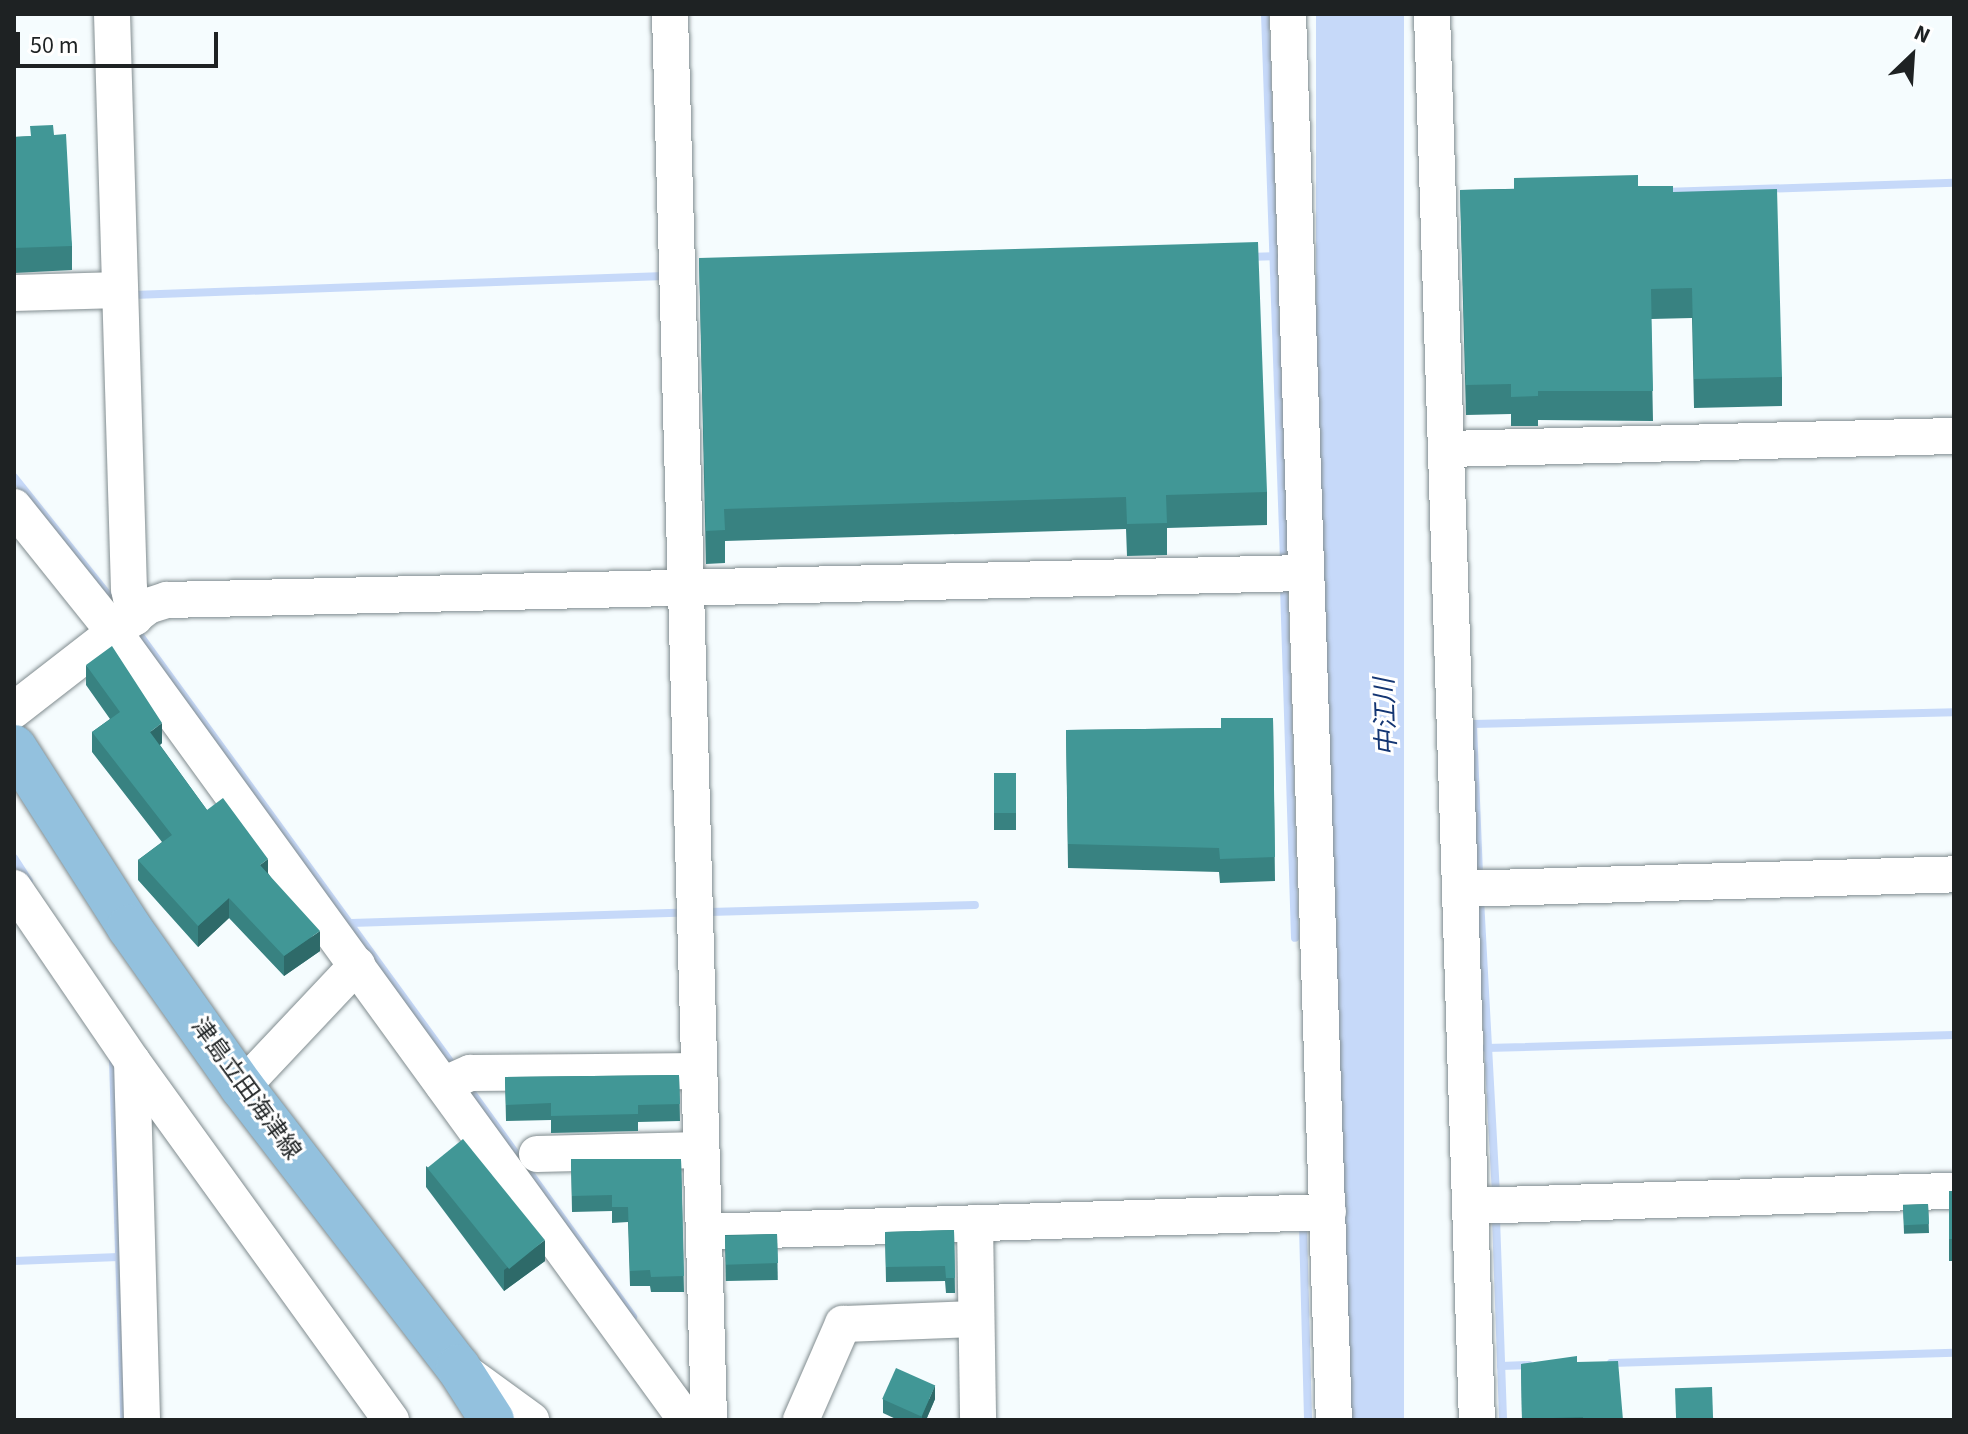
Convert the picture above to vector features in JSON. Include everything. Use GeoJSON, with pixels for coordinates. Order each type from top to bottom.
{"type":"FeatureCollection","features":[{"type":"Feature","properties":{"kind":"main road","name":"津島立田海津線"},"geometry":{"type":"LineString","coordinates":[[14,747],[129,927],[242,1087],[458,1367],[492,1420]]}},
{"type":"Feature","properties":{"kind":"street"},"geometry":{"type":"LineString","coordinates":[[112,14],[129,589],[124,624]]}},
{"type":"Feature","properties":{"kind":"street"},"geometry":{"type":"LineString","coordinates":[[670,14],[709,1420]]}},
{"type":"Feature","properties":{"kind":"street"},"geometry":{"type":"LineString","coordinates":[[1288,14],[1334,1420]]}},
{"type":"Feature","properties":{"kind":"street"},"geometry":{"type":"LineString","coordinates":[[1432,14],[1477,1420]]}},
{"type":"Feature","properties":{"kind":"street"},"geometry":{"type":"LineString","coordinates":[[14,293],[120,290]]}},
{"type":"Feature","properties":{"kind":"street"},"geometry":{"type":"LineString","coordinates":[[1447,449],[1954,436]]}},
{"type":"Feature","properties":{"kind":"street"},"geometry":{"type":"LineString","coordinates":[[14,507],[124,624],[357,965],[686,1420]]}},
{"type":"Feature","properties":{"kind":"street"},"geometry":{"type":"LineString","coordinates":[[14,710],[124,624],[167,600],[1306,573]]}},
{"type":"Feature","properties":{"kind":"street"},"geometry":{"type":"LineString","coordinates":[[1460,889],[1954,874]]}},
{"type":"Feature","properties":{"kind":"street"},"geometry":{"type":"LineString","coordinates":[[14,888],[30,937],[132,1061],[391,1420]]}},
{"type":"Feature","properties":{"kind":"street"},"geometry":{"type":"LineString","coordinates":[[242,1087],[357,965]]}},
{"type":"Feature","properties":{"kind":"street"},"geometry":{"type":"LineString","coordinates":[[132,1061],[142,1420]]}},
{"type":"Feature","properties":{"kind":"street"},"geometry":{"type":"LineString","coordinates":[[443,1085],[470,1073],[699,1071]]}},
{"type":"Feature","properties":{"kind":"street"},"geometry":{"type":"LineString","coordinates":[[537,1154],[701,1150]]}},
{"type":"Feature","properties":{"kind":"street"},"geometry":{"type":"LineString","coordinates":[[1470,1206],[1954,1191]]}},
{"type":"Feature","properties":{"kind":"street"},"geometry":{"type":"LineString","coordinates":[[704,1232],[1328,1212]]}},
{"type":"Feature","properties":{"kind":"street"},"geometry":{"type":"LineString","coordinates":[[975,1223],[978,1420]]}},
{"type":"Feature","properties":{"kind":"street"},"geometry":{"type":"LineString","coordinates":[[801,1420],[843,1324],[976,1319]]}},
{"type":"Feature","properties":{"kind":"street"},"geometry":{"type":"LineString","coordinates":[[458,1367],[531,1420]]}},
{"type":"Feature","properties":{"kind":"water","name":"中江川"},"geometry":{"type":"Polygon","coordinates":[[[1316,14],[1404,14],[1404,1420],[1316,1420],[1316,14]]]}},
{"type":"Feature","properties":{"kind":"building"},"geometry":{"type":"Polygon","coordinates":[[[53,125],[54,135],[66,134],[72,246],[14,248],[14,137],[31,136],[30,126],[53,125]]]}},
{"type":"Feature","properties":{"kind":"building"},"geometry":{"type":"Polygon","coordinates":[[[1638,175],[1638,186],[1673,186],[1673,192],[1777,189],[1782,377],[1694,379],[1692,288],[1651,289],[1653,391],[1538,391],[1538,396],[1511,397],[1511,384],[1466,385],[1460,190],[1514,189],[1514,178],[1638,175]]]}},
{"type":"Feature","properties":{"kind":"building"},"geometry":{"type":"Polygon","coordinates":[[[1258,242],[1267,492],[1166,495],[1167,523],[1127,524],[1126,497],[724,509],[725,530],[706,531],[699,258],[1258,242]]]}},
{"type":"Feature","properties":{"kind":"building"},"geometry":{"type":"Polygon","coordinates":[[[112,646],[162,723],[150,732],[207,810],[223,798],[268,859],[260,865],[320,931],[284,956],[229,898],[198,926],[138,860],[172,835],[92,732],[120,712],[86,665],[112,646]]]}},
{"type":"Feature","properties":{"kind":"building"},"geometry":{"type":"Polygon","coordinates":[[[1221,718],[1273,718],[1275,857],[1220,859],[1219,848],[1068,844],[1066,730],[1221,728],[1221,718]]]}},
{"type":"Feature","properties":{"kind":"building"},"geometry":{"type":"Polygon","coordinates":[[[994,773],[1016,773],[1016,813],[994,813],[994,773]]]}},
{"type":"Feature","properties":{"kind":"building"},"geometry":{"type":"Polygon","coordinates":[[[679,1075],[680,1104],[638,1105],[638,1114],[551,1116],[551,1103],[506,1105],[505,1077],[679,1075]]]}},
{"type":"Feature","properties":{"kind":"building"},"geometry":{"type":"Polygon","coordinates":[[[463,1139],[545,1240],[509,1269],[427,1168],[463,1139]]]}},
{"type":"Feature","properties":{"kind":"building"},"geometry":{"type":"Polygon","coordinates":[[[571,1159],[681,1159],[684,1276],[651,1277],[650,1270],[630,1271],[628,1207],[612,1207],[612,1195],[572,1196],[571,1159]]]}},
{"type":"Feature","properties":{"kind":"building"},"geometry":{"type":"Polygon","coordinates":[[[1949,1191],[1954,1191],[1954,1239],[1949,1239],[1949,1191]]]}},
{"type":"Feature","properties":{"kind":"building"},"geometry":{"type":"Polygon","coordinates":[[[1928,1204],[1929,1224],[1904,1225],[1903,1205],[1928,1204]]]}},
{"type":"Feature","properties":{"kind":"building"},"geometry":{"type":"Polygon","coordinates":[[[954,1230],[955,1278],[946,1278],[945,1266],[886,1267],[885,1232],[954,1230]]]}},
{"type":"Feature","properties":{"kind":"building"},"geometry":{"type":"Polygon","coordinates":[[[777,1234],[778,1263],[726,1265],[725,1236],[777,1234]]]}},
{"type":"Feature","properties":{"kind":"building"},"geometry":{"type":"Polygon","coordinates":[[[1577,1356],[1577,1362],[1618,1361],[1623,1420],[1583,1420],[1583,1417],[1522,1419],[1521,1364],[1577,1356]]]}},
{"type":"Feature","properties":{"kind":"building"},"geometry":{"type":"Polygon","coordinates":[[[896,1368],[935,1385],[921,1417],[882,1399],[896,1368]]]}},
{"type":"Feature","properties":{"kind":"building"},"geometry":{"type":"Polygon","coordinates":[[[1712,1387],[1713,1420],[1676,1420],[1675,1388],[1712,1387]]]}},
{"type":"Feature","properties":{"kind":"waterway"},"geometry":{"type":"LineString","coordinates":[[1265,14],[1284,562]]}},
{"type":"Feature","properties":{"kind":"waterway"},"geometry":{"type":"LineString","coordinates":[[1663,192],[1954,183]]}},
{"type":"Feature","properties":{"kind":"waterway"},"geometry":{"type":"LineString","coordinates":[[1248,257],[1274,256]]}},
{"type":"Feature","properties":{"kind":"waterway"},"geometry":{"type":"LineString","coordinates":[[133,295],[665,276]]}},
{"type":"Feature","properties":{"kind":"waterway"},"geometry":{"type":"LineString","coordinates":[[14,477],[116,605]]}},
{"type":"Feature","properties":{"kind":"waterway"},"geometry":{"type":"LineString","coordinates":[[1284,587],[1295,938]]}},
{"type":"Feature","properties":{"kind":"waterway"},"geometry":{"type":"LineString","coordinates":[[139,634],[452,1064]]}},
{"type":"Feature","properties":{"kind":"waterway"},"geometry":{"type":"LineString","coordinates":[[1479,875],[1473,724],[1954,712]]}},
{"type":"Feature","properties":{"kind":"waterway"},"geometry":{"type":"LineString","coordinates":[[14,858],[29,881]]}},
{"type":"Feature","properties":{"kind":"waterway"},"geometry":{"type":"LineString","coordinates":[[1480,899],[1496,1194]]}},
{"type":"Feature","properties":{"kind":"waterway"},"geometry":{"type":"LineString","coordinates":[[709,912],[975,905]]}},
{"type":"Feature","properties":{"kind":"waterway"},"geometry":{"type":"LineString","coordinates":[[351,923],[677,913]]}},
{"type":"Feature","properties":{"kind":"waterway"},"geometry":{"type":"LineString","coordinates":[[1486,1048],[1954,1035]]}},
{"type":"Feature","properties":{"kind":"waterway"},"geometry":{"type":"LineString","coordinates":[[113,1060],[124,1420]]}},
{"type":"Feature","properties":{"kind":"waterway"},"geometry":{"type":"LineString","coordinates":[[468,1087],[633,1317]]}},
{"type":"Feature","properties":{"kind":"waterway"},"geometry":{"type":"LineString","coordinates":[[1496,1218],[1503,1420]]}},
{"type":"Feature","properties":{"kind":"waterway"},"geometry":{"type":"LineString","coordinates":[[1303,1227],[1308,1420]]}},
{"type":"Feature","properties":{"kind":"waterway"},"geometry":{"type":"LineString","coordinates":[[14,1261],[119,1257]]}},
{"type":"Feature","properties":{"kind":"waterway"},"geometry":{"type":"LineString","coordinates":[[1611,1363],[1954,1353]]}},
{"type":"Feature","properties":{"kind":"waterway"},"geometry":{"type":"LineString","coordinates":[[1501,1366],[1529,1365]]}}]}
